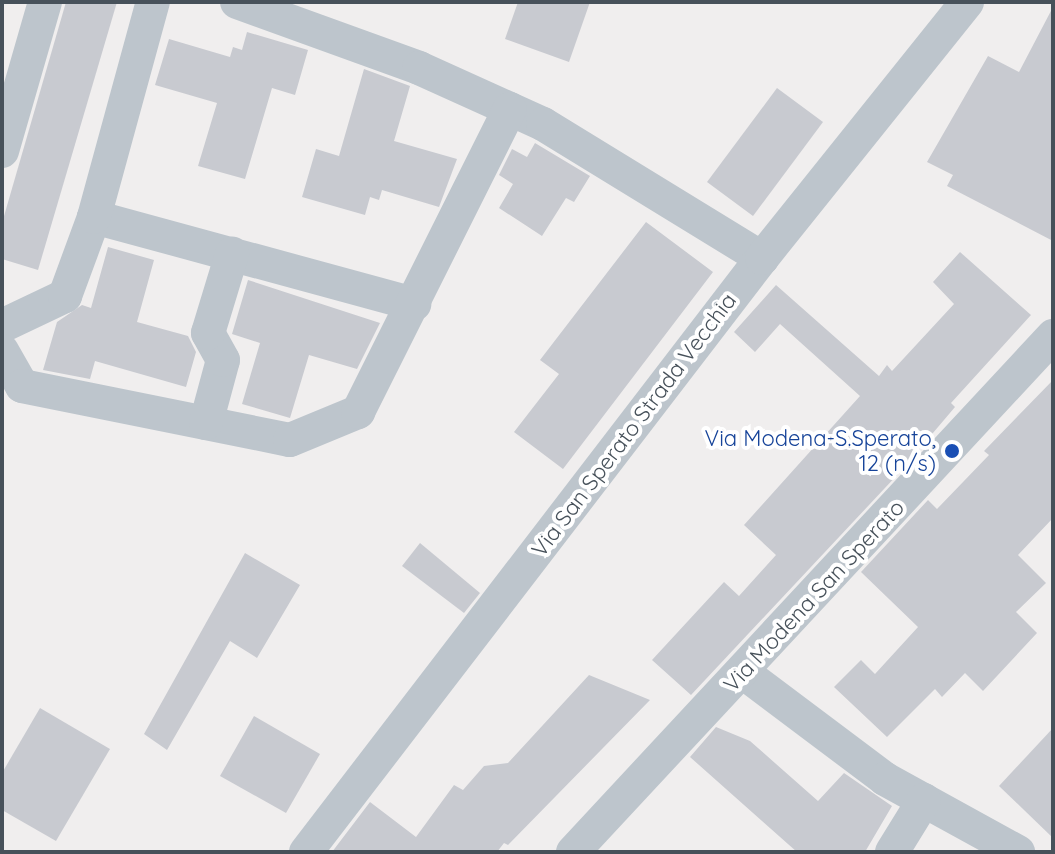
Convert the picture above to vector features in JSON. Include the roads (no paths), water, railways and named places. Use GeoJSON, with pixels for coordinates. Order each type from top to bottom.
{"type":"FeatureCollection","features":[{"type":"Feature","properties":{"kind":"street"},"geometry":{"type":"LineString","coordinates":[[2,151],[45,2]]}},
{"type":"Feature","properties":{"kind":"street"},"geometry":{"type":"LineString","coordinates":[[2,326],[65,296],[94,217],[153,2]]}},
{"type":"Feature","properties":{"kind":"street"},"geometry":{"type":"LineString","coordinates":[[237,2],[419,68],[510,109],[682,206],[762,258]]}},
{"type":"Feature","properties":{"kind":"street","name":"Via San Sperato Strada Vecchia"},"geometry":{"type":"LineString","coordinates":[[306,852],[959,4]]}},
{"type":"Feature","properties":{"kind":"street"},"geometry":{"type":"LineString","coordinates":[[2,351],[22,386],[290,440],[358,412],[510,109]]}},
{"type":"Feature","properties":{"kind":"street"},"geometry":{"type":"LineString","coordinates":[[94,217],[414,304]]}},
{"type":"Feature","properties":{"kind":"street"},"geometry":{"type":"LineString","coordinates":[[206,423],[223,360],[208,333],[232,254]]}},
{"type":"Feature","properties":{"kind":"street","name":"Via Modena San Sperato"},"geometry":{"type":"LineString","coordinates":[[573,852],[744,673],[1053,336]]}},
{"type":"Feature","properties":{"kind":"street"},"geometry":{"type":"LineString","coordinates":[[744,673],[885,779],[1018,852]]}},
{"type":"Feature","properties":{"kind":"street"},"geometry":{"type":"LineString","coordinates":[[892,852],[924,800]]}},
{"type":"Feature","properties":{"kind":"place","name":"Via Modena-S.Sperato, 12 (n/s)"},"geometry":{"type":"Point","coordinates":[952,451]}}]}
